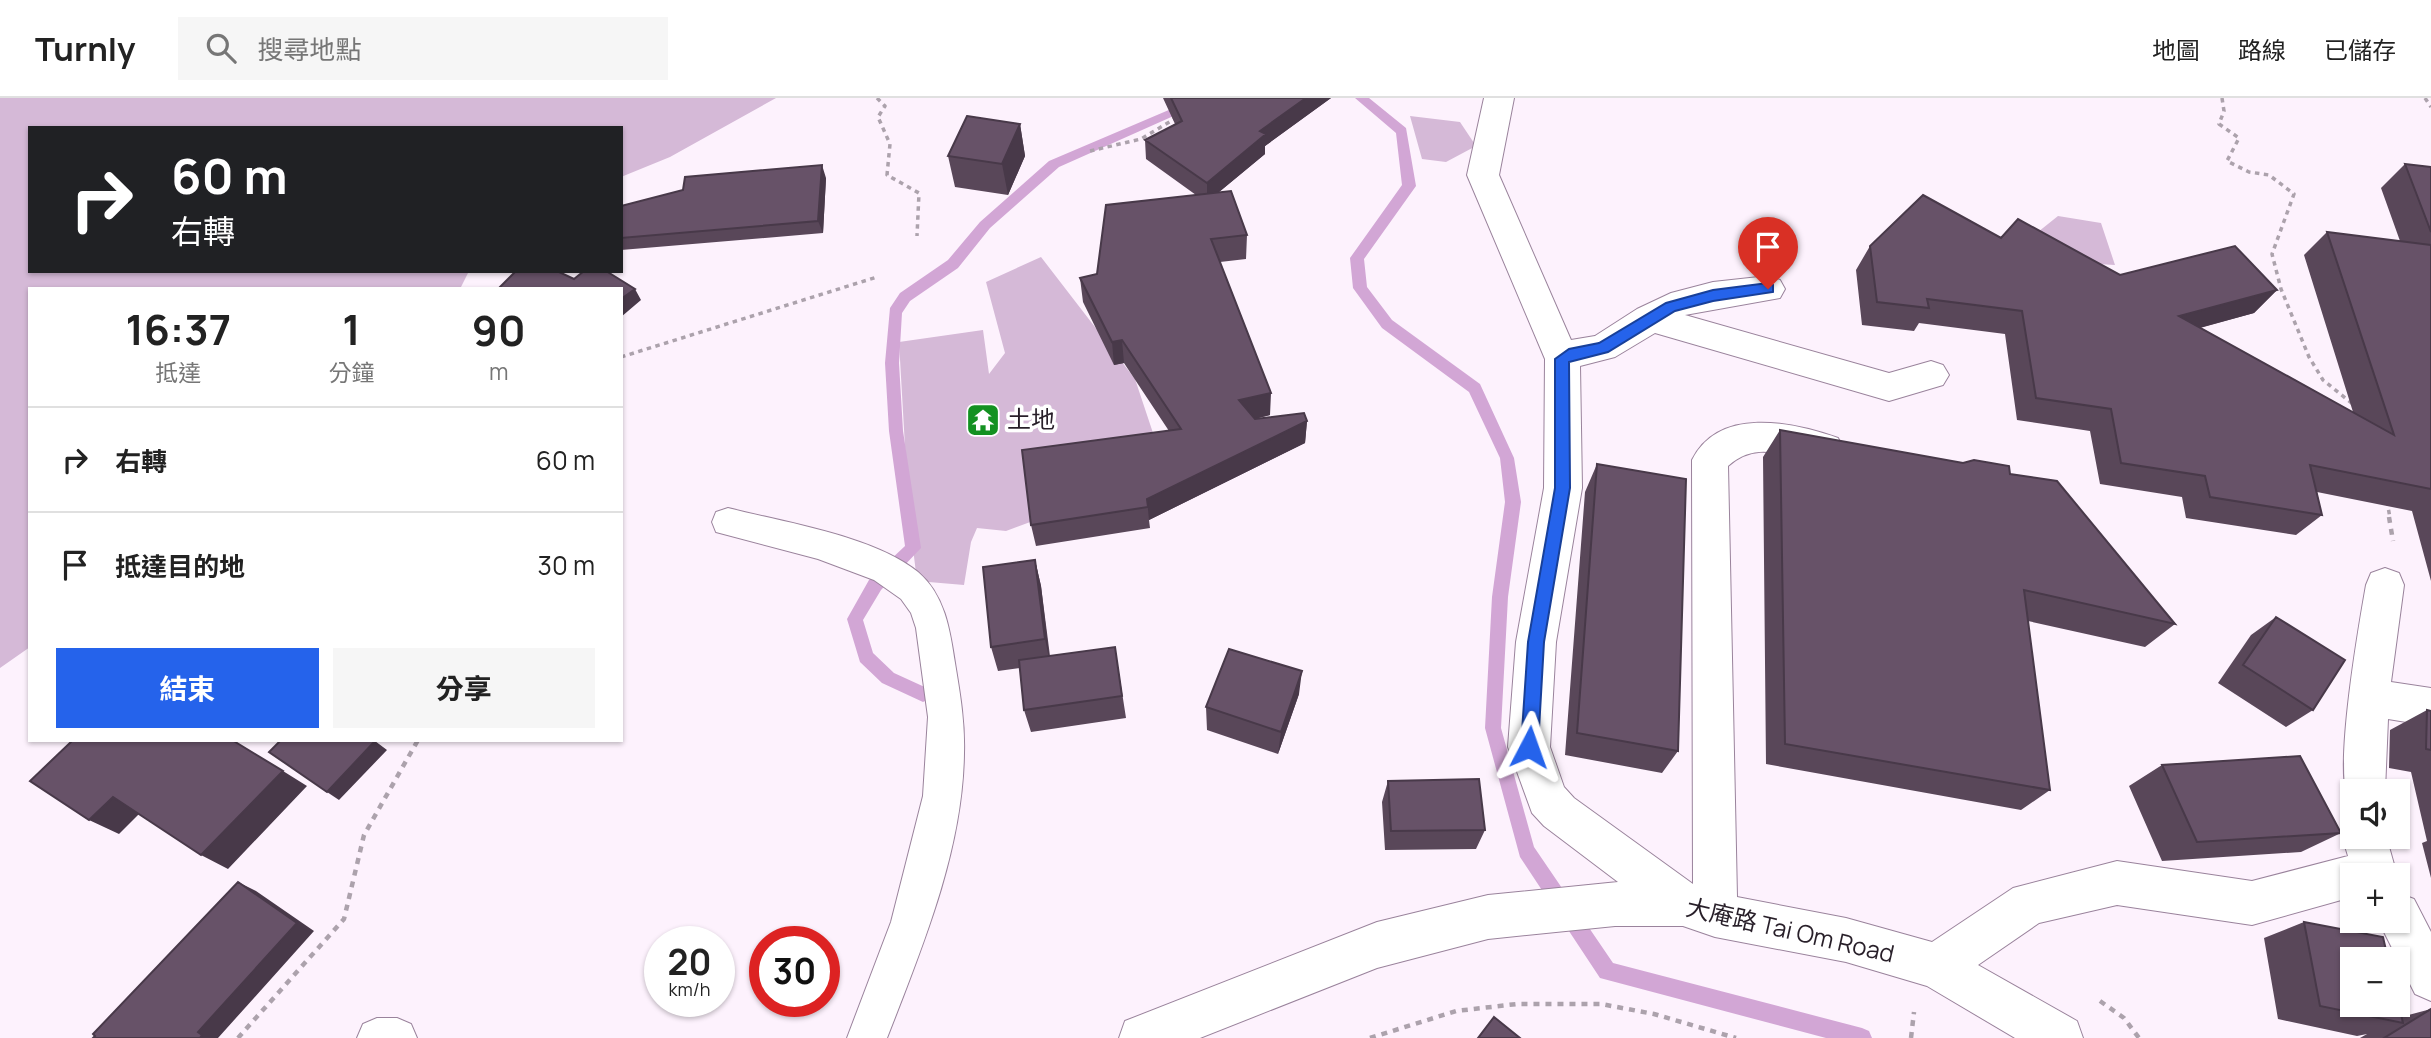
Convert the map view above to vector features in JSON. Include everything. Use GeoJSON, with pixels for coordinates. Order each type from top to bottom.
{"type":"FeatureCollection","features":[{"type":"Feature","properties":{"kind":"street"},"geometry":{"type":"LineString","coordinates":[[1499,98],[1483,175],[1562,359],[1563,488],[1536,642],[1529,747],[1547,799],[1559,812],[1699,910]]}},
{"type":"Feature","properties":{"kind":"street"},"geometry":{"type":"LineString","coordinates":[[1562,359],[1574,353],[1603,348],[1671,306],[1713,295],[1768,289]]}},
{"type":"Feature","properties":{"kind":"street"},"geometry":{"type":"LineString","coordinates":[[1648,318],[1889,387],[1931,375]]}},
{"type":"Feature","properties":{"kind":"street"},"geometry":{"type":"LineString","coordinates":[[1699,910],[1710,460],[1724,445],[1761,435],[1864,456]]}},
{"type":"Feature","properties":{"kind":"street"},"geometry":{"type":"LineString","coordinates":[[2365,779],[2369,697],[2385,585]]}},
{"type":"Feature","properties":{"kind":"street"},"geometry":{"type":"LineString","coordinates":[[2369,697],[2431,706]]}},
{"type":"Feature","properties":{"kind":"street"},"geometry":{"type":"LineString","coordinates":[[1936,966],[2029,903],[2117,883],[2252,903],[2340,875]]}},
{"type":"Feature","properties":{"kind":"street","name":"大庵路 Tai Om Road"},"geometry":{"type":"LineString","coordinates":[[1142,1038],[1214,1025],[1377,945],[1489,917],[1615,904],[1699,910],[1846,940],[1936,966],[2060,1038]]}},
{"type":"Feature","properties":{"kind":"street"},"geometry":{"type":"LineString","coordinates":[[2407,933],[2431,978]]}},
{"type":"Feature","properties":{"kind":"lane"},"geometry":{"type":"LineString","coordinates":[[728,522],[855,557],[902,579],[921,598],[931,615],[946,718],[944,776],[920,892],[867,1038]]}},
{"type":"Feature","properties":{"kind":"lane"},"geometry":{"type":"LineString","coordinates":[[377,1038],[397,1038]]}},
{"type":"Feature","properties":{"kind":"path"},"geometry":{"type":"LineString","coordinates":[[877,98],[885,106],[878,117],[889,132],[892,145],[887,175],[919,192],[917,236]]}},
{"type":"Feature","properties":{"kind":"path"},"geometry":{"type":"LineString","coordinates":[[2222,98],[2224,111],[2219,124],[2239,138],[2227,160],[2249,172],[2269,175],[2294,194],[2272,254],[2281,289],[2309,357],[2323,380],[2360,410]]}},
{"type":"Feature","properties":{"kind":"path"},"geometry":{"type":"LineString","coordinates":[[2425,98],[2431,107]]}},
{"type":"Feature","properties":{"kind":"path"},"geometry":{"type":"LineString","coordinates":[[1090,151],[1141,139],[1180,116]]}},
{"type":"Feature","properties":{"kind":"path"},"geometry":{"type":"LineString","coordinates":[[623,356],[877,277]]}},
{"type":"Feature","properties":{"kind":"path"},"geometry":{"type":"LineString","coordinates":[[2385,492],[2396,558],[2385,585]]}},
{"type":"Feature","properties":{"kind":"path"},"geometry":{"type":"LineString","coordinates":[[238,1038],[344,919],[364,835],[417,742]]}},
{"type":"Feature","properties":{"kind":"path"},"geometry":{"type":"LineString","coordinates":[[1370,1038],[1456,1011],[1517,1004],[1587,1004],[1654,1014],[1736,1038]]}},
{"type":"Feature","properties":{"kind":"path"},"geometry":{"type":"LineString","coordinates":[[1911,1038],[1913,1015]]}},
{"type":"Feature","properties":{"kind":"shaded area"},"geometry":{"type":"Polygon","coordinates":[[[0,98],[776,98],[670,157],[623,176],[623,126],[28,126],[28,273],[468,273],[461,287],[28,287],[28,648],[0,668],[0,98]]]}},
{"type":"Feature","properties":{"kind":"shaded area"},"geometry":{"type":"Polygon","coordinates":[[[1410,116],[1460,122],[1476,146],[1446,162],[1422,159],[1410,116]]]}},
{"type":"Feature","properties":{"kind":"shaded area"},"geometry":{"type":"Polygon","coordinates":[[[2058,216],[2101,223],[2115,265],[2064,262],[2033,236],[2058,216]]]}},
{"type":"Feature","properties":{"kind":"shaded area"},"geometry":{"type":"Polygon","coordinates":[[[1041,257],[1135,379],[1166,472],[1006,531],[977,528],[971,542],[964,585],[917,581],[909,516],[899,342],[983,330],[989,374],[1005,353],[986,282],[1041,257]]]}},
{"type":"Feature","properties":{"kind":"building"},"geometry":{"type":"Polygon","coordinates":[[[1171,98],[1306,98],[1260,131],[1266,134],[1207,183],[1145,140],[1182,121],[1171,98]]]}},
{"type":"Feature","properties":{"kind":"building"},"geometry":{"type":"Polygon","coordinates":[[[967,116],[1020,124],[1002,164],[948,156],[967,116]]]}},
{"type":"Feature","properties":{"kind":"building"},"geometry":{"type":"Polygon","coordinates":[[[2405,164],[2431,167],[2431,232],[2405,164]]]}},
{"type":"Feature","properties":{"kind":"building"},"geometry":{"type":"Polygon","coordinates":[[[822,165],[818,221],[623,238],[623,205],[683,190],[685,177],[822,165]]]}},
{"type":"Feature","properties":{"kind":"building"},"geometry":{"type":"Polygon","coordinates":[[[1231,191],[1247,235],[1211,239],[1271,393],[1239,400],[1255,419],[1304,413],[1307,421],[1147,499],[1148,507],[1031,525],[1022,450],[1181,429],[1122,340],[1112,342],[1080,278],[1097,274],[1106,205],[1231,191]]]}},
{"type":"Feature","properties":{"kind":"building"},"geometry":{"type":"Polygon","coordinates":[[[1923,195],[2001,238],[2018,219],[2120,275],[2235,246],[2277,290],[2179,316],[2394,435],[2327,232],[2431,245],[2431,489],[2310,465],[2322,515],[2210,497],[2205,476],[2121,463],[2111,409],[2036,398],[2022,311],[1927,299],[1929,308],[1877,302],[1870,246],[1923,195]]]}},
{"type":"Feature","properties":{"kind":"building"},"geometry":{"type":"Polygon","coordinates":[[[514,273],[561,273],[574,279],[582,273],[609,273],[635,289],[623,298],[623,287],[500,287],[514,273]]]}},
{"type":"Feature","properties":{"kind":"building"},"geometry":{"type":"Polygon","coordinates":[[[1780,430],[1963,463],[1974,460],[2009,466],[2010,474],[2057,481],[2175,624],[2024,590],[2050,790],[1785,744],[1780,430]]]}},
{"type":"Feature","properties":{"kind":"building"},"geometry":{"type":"Polygon","coordinates":[[[1597,464],[1686,479],[1678,751],[1577,733],[1597,464]]]}},
{"type":"Feature","properties":{"kind":"building"},"geometry":{"type":"Polygon","coordinates":[[[1035,560],[1045,639],[991,647],[983,567],[1035,560]]]}},
{"type":"Feature","properties":{"kind":"building"},"geometry":{"type":"Polygon","coordinates":[[[2276,617],[2345,660],[2313,710],[2243,665],[2276,617]]]}},
{"type":"Feature","properties":{"kind":"building"},"geometry":{"type":"Polygon","coordinates":[[[1115,647],[1122,696],[1024,710],[1019,660],[1115,647]]]}},
{"type":"Feature","properties":{"kind":"building"},"geometry":{"type":"Polygon","coordinates":[[[1229,649],[1302,671],[1281,732],[1206,707],[1229,649]]]}},
{"type":"Feature","properties":{"kind":"building"},"geometry":{"type":"Polygon","coordinates":[[[2427,710],[2431,711],[2431,750],[2426,749],[2427,710]]]}},
{"type":"Feature","properties":{"kind":"building"},"geometry":{"type":"Polygon","coordinates":[[[71,742],[235,742],[283,771],[201,855],[113,797],[89,820],[30,781],[71,742]]]}},
{"type":"Feature","properties":{"kind":"building"},"geometry":{"type":"Polygon","coordinates":[[[279,742],[374,742],[327,792],[269,752],[279,742]]]}},
{"type":"Feature","properties":{"kind":"building"},"geometry":{"type":"Polygon","coordinates":[[[2300,756],[2340,833],[2197,842],[2162,765],[2300,756]]]}},
{"type":"Feature","properties":{"kind":"building"},"geometry":{"type":"Polygon","coordinates":[[[1479,779],[1485,830],[1391,831],[1388,781],[1479,779]]]}},
{"type":"Feature","properties":{"kind":"building"},"geometry":{"type":"Polygon","coordinates":[[[238,882],[297,923],[198,1032],[202,1035],[200,1038],[93,1038],[93,1034],[238,882]]]}},
{"type":"Feature","properties":{"kind":"building"},"geometry":{"type":"Polygon","coordinates":[[[2304,922],[2340,929],[2340,933],[2383,937],[2385,947],[2340,947],[2340,1010],[2320,1006],[2304,922]]]}},
{"type":"Feature","properties":{"kind":"building"},"geometry":{"type":"Polygon","coordinates":[[[2431,1009],[2431,1038],[2384,1038],[2431,1009]]]}},
{"type":"Feature","properties":{"kind":"building"},"geometry":{"type":"Polygon","coordinates":[[[1494,1017],[1520,1038],[1478,1038],[1494,1017]]]}},
{"type":"Feature","properties":{"kind":"building"},"geometry":{"type":"Polygon","coordinates":[[[2374,1017],[2402,1017],[2403,1023],[2374,1017]]]}},
{"type":"Feature","properties":{"kind":"waterway"},"geometry":{"type":"LineString","coordinates":[[923,694],[888,678],[866,657],[855,619],[875,585],[913,548],[896,431],[892,363],[895,312],[905,297],[953,264],[985,225],[1054,164],[1208,98]]}},
{"type":"Feature","properties":{"kind":"waterway"},"geometry":{"type":"LineString","coordinates":[[1361,98],[1402,131],[1409,186],[1357,258],[1360,288],[1387,324],[1475,388],[1507,458],[1513,502],[1500,597],[1493,728],[1526,851],[1607,971],[1862,1038]]}},
{"type":"Feature","properties":{"kind":"place","name":"土地"},"geometry":{"type":"Point","coordinates":[983,420]}},
{"type":"Feature","properties":{"kind":"route"},"geometry":{"type":"LineString","coordinates":[[1529,747],[1536,642],[1563,488],[1562,359],[1574,353],[1603,348],[1671,306],[1713,295],[1768,289]]}}]}
